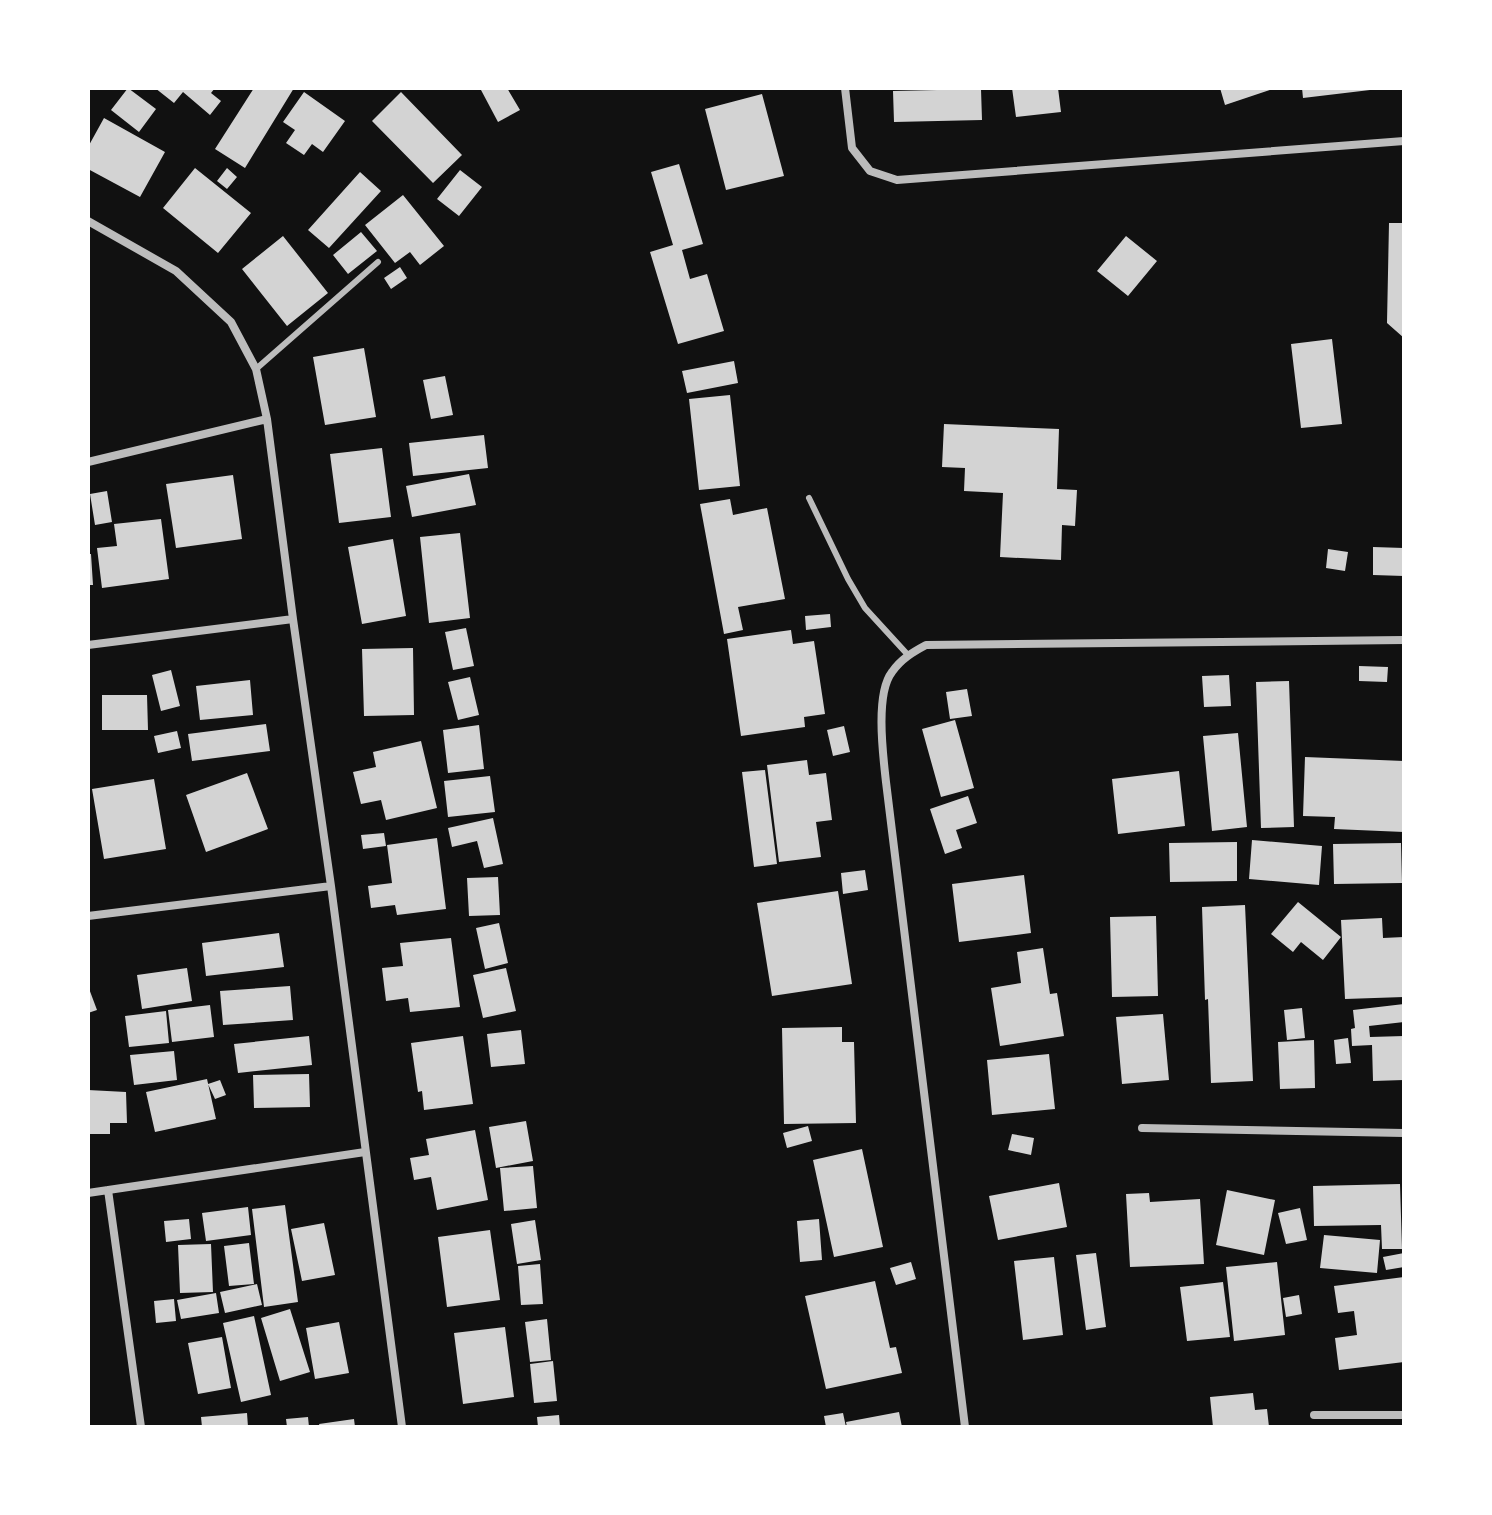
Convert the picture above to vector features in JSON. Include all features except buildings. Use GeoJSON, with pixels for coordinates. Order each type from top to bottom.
{"type":"FeatureCollection","features":[{"type":"Feature","properties":{"kind":"street"},"geometry":{"type":"LineString","coordinates":[[845,88],[852,148],[870,171],[897,180],[1404,141]]}},
{"type":"Feature","properties":{"kind":"street"},"geometry":{"type":"LineString","coordinates":[[88,221],[176,271],[231,322],[256,369],[267,419],[402,1427]]}},
{"type":"Feature","properties":{"kind":"street"},"geometry":{"type":"LineString","coordinates":[[88,462],[267,419]]}},
{"type":"Feature","properties":{"kind":"street"},"geometry":{"type":"LineString","coordinates":[[88,645],[293,619]]}},
{"type":"Feature","properties":{"kind":"street"},"geometry":{"type":"LineString","coordinates":[[965,1427],[882,738],[883,702],[889,674],[908,655],[926,645],[1404,640]]}},
{"type":"Feature","properties":{"kind":"street"},"geometry":{"type":"LineString","coordinates":[[88,916],[331,886]]}},
{"type":"Feature","properties":{"kind":"street"},"geometry":{"type":"LineString","coordinates":[[1142,1128],[1404,1133]]}},
{"type":"Feature","properties":{"kind":"street"},"geometry":{"type":"LineString","coordinates":[[88,1193],[365,1152]]}},
{"type":"Feature","properties":{"kind":"street"},"geometry":{"type":"LineString","coordinates":[[108,1190],[141,1427]]}},
{"type":"Feature","properties":{"kind":"street"},"geometry":{"type":"LineString","coordinates":[[1314,1415],[1404,1415]]}},
{"type":"Feature","properties":{"kind":"lane"},"geometry":{"type":"LineString","coordinates":[[256,369],[378,262]]}},
{"type":"Feature","properties":{"kind":"lane"},"geometry":{"type":"LineString","coordinates":[[809,498],[865,608],[908,655]]}}]}
